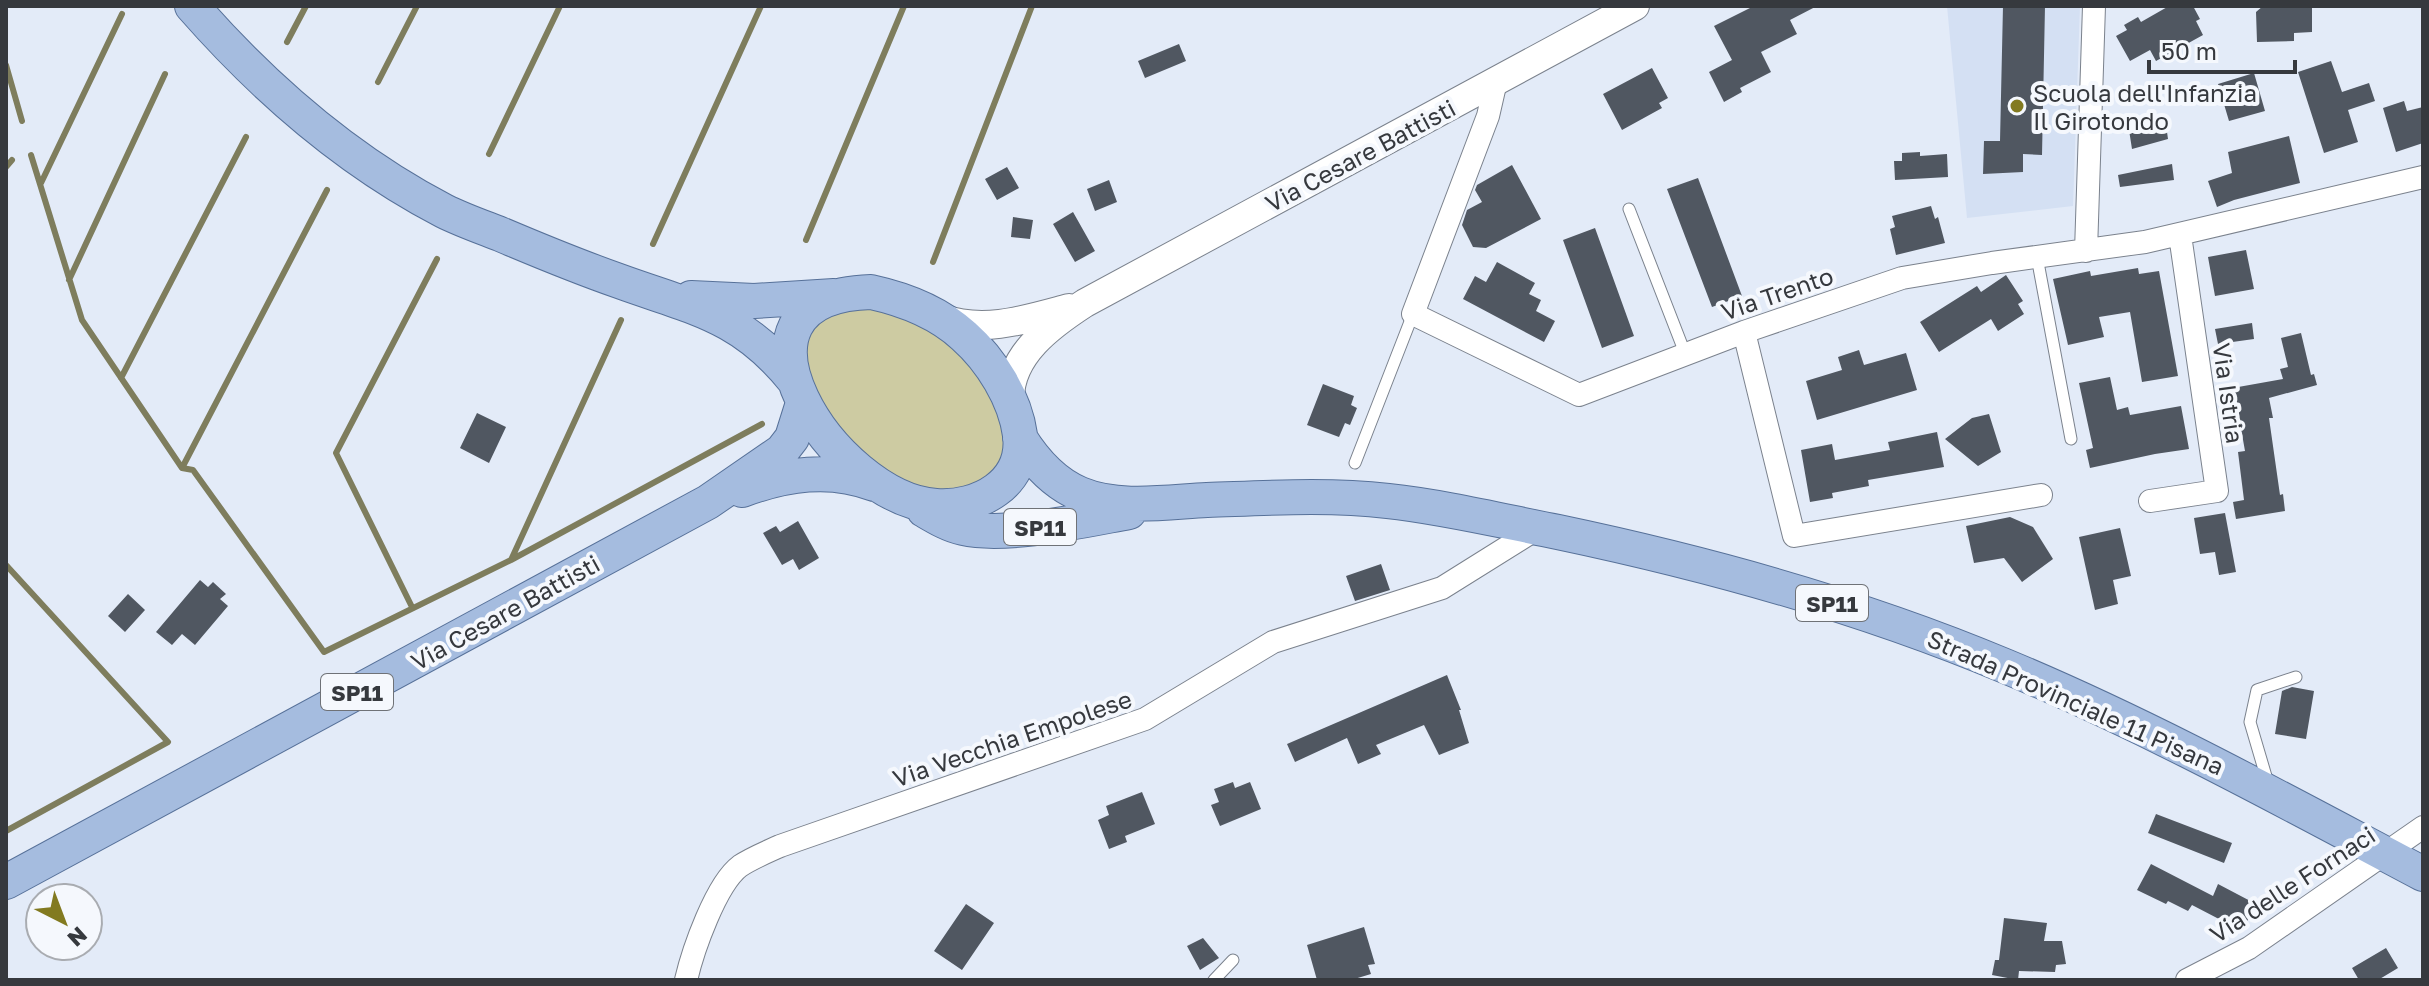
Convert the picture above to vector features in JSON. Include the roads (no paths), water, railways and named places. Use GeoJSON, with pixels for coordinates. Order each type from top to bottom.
{"type":"FeatureCollection","features":[{"type":"Feature","properties":{"kind":"main road"},"geometry":{"type":"LineString","coordinates":[[192,6],[230,49],[299,111],[368,166],[445,212],[622,283],[671,297],[725,320],[776,357],[798,392]]}},
{"type":"Feature","properties":{"kind":"main road","name":"Via Cesare Battisti"},"geometry":{"type":"LineString","coordinates":[[708,502],[777,478],[801,475],[850,476],[928,505],[953,507],[989,497],[1004,485],[1014,468],[1020,438],[1010,400],[991,367],[962,334],[907,302],[871,292],[834,296],[820,301],[796,327],[791,339],[790,359],[798,392],[819,431],[838,451],[890,490]]}},
{"type":"Feature","properties":{"kind":"main road"},"geometry":{"type":"LineString","coordinates":[[671,297],[754,301],[834,296]]}},
{"type":"Feature","properties":{"kind":"main road","name":"Via Cesare Battisti"},"geometry":{"type":"LineString","coordinates":[[6,882],[708,502],[782,451],[792,438],[798,392]]}},
{"type":"Feature","properties":{"kind":"main road","name":"Strada Provinciale 11 Pisana"},"geometry":{"type":"LineString","coordinates":[[1020,438],[1043,469],[1058,482],[1082,495],[1102,500],[1139,503],[1308,497],[1390,501],[1635,548],[1799,593],[1941,640],[2068,693],[2271,791],[2423,874]]}},
{"type":"Feature","properties":{"kind":"main road","name":"Strada Provinciale 11 Pisana"},"geometry":{"type":"LineString","coordinates":[[890,490],[947,523],[975,530],[1036,527],[1193,501]]}},
{"type":"Feature","properties":{"kind":"street","name":"Via Cesare Battisti"},"geometry":{"type":"LineString","coordinates":[[1010,400],[1009,382],[1025,354],[1057,322],[1085,303],[1635,6]]}},
{"type":"Feature","properties":{"kind":"street"},"geometry":{"type":"LineString","coordinates":[[2086,251],[2094,6]]}},
{"type":"Feature","properties":{"kind":"street"},"geometry":{"type":"LineString","coordinates":[[1413,314],[1488,116],[1496,81]]}},
{"type":"Feature","properties":{"kind":"street","name":"Via Trento"},"geometry":{"type":"LineString","coordinates":[[1413,314],[1579,395],[1685,353],[1902,278],[2180,235],[2423,177]]}},
{"type":"Feature","properties":{"kind":"street","name":"Via Istria"},"geometry":{"type":"LineString","coordinates":[[2150,501],[2217,491],[2180,235]]}},
{"type":"Feature","properties":{"kind":"street","name":"Via Cesare Battisti"},"geometry":{"type":"LineString","coordinates":[[928,313],[965,326],[981,326],[1034,317],[1085,303]]}},
{"type":"Feature","properties":{"kind":"street"},"geometry":{"type":"LineString","coordinates":[[1744,332],[1794,536],[2041,495]]}},
{"type":"Feature","properties":{"kind":"street","name":"Via Vecchia Empolese"},"geometry":{"type":"LineString","coordinates":[[686,980],[693,953],[725,880],[741,866],[780,846],[1145,719],[1273,642],[1442,588],[1538,528]]}},
{"type":"Feature","properties":{"kind":"street","name":"Via delle Fornaci"},"geometry":{"type":"LineString","coordinates":[[2187,980],[2249,948],[2423,827]]}},
{"type":"Feature","properties":{"kind":"lane"},"geometry":{"type":"LineString","coordinates":[[1629,209],[1685,353]]}},
{"type":"Feature","properties":{"kind":"lane"},"geometry":{"type":"LineString","coordinates":[[2037,257],[2071,439]]}},
{"type":"Feature","properties":{"kind":"lane"},"geometry":{"type":"LineString","coordinates":[[1355,463],[1413,314]]}},
{"type":"Feature","properties":{"kind":"lane"},"geometry":{"type":"LineString","coordinates":[[2271,791],[2250,722],[2257,690],[2296,677]]}},
{"type":"Feature","properties":{"kind":"lane"},"geometry":{"type":"LineString","coordinates":[[1214,980],[1233,960]]}},
{"type":"Feature","properties":{"kind":"waterway"},"geometry":{"type":"LineString","coordinates":[[287,42],[306,6]]}},
{"type":"Feature","properties":{"kind":"waterway"},"geometry":{"type":"LineString","coordinates":[[378,82],[417,6]]}},
{"type":"Feature","properties":{"kind":"waterway"},"geometry":{"type":"LineString","coordinates":[[489,154],[560,6]]}},
{"type":"Feature","properties":{"kind":"waterway"},"geometry":{"type":"LineString","coordinates":[[653,244],[761,6]]}},
{"type":"Feature","properties":{"kind":"waterway"},"geometry":{"type":"LineString","coordinates":[[806,240],[904,6]]}},
{"type":"Feature","properties":{"kind":"waterway"},"geometry":{"type":"LineString","coordinates":[[933,262],[1032,6]]}},
{"type":"Feature","properties":{"kind":"waterway"},"geometry":{"type":"LineString","coordinates":[[41,183],[122,14]]}},
{"type":"Feature","properties":{"kind":"waterway"},"geometry":{"type":"LineString","coordinates":[[6,65],[22,121]]}},
{"type":"Feature","properties":{"kind":"waterway"},"geometry":{"type":"LineString","coordinates":[[69,280],[165,74]]}},
{"type":"Feature","properties":{"kind":"waterway"},"geometry":{"type":"LineString","coordinates":[[121,378],[246,137]]}},
{"type":"Feature","properties":{"kind":"waterway"},"geometry":{"type":"LineString","coordinates":[[31,155],[82,320],[182,468],[193,470],[324,652],[511,560],[762,424]]}},
{"type":"Feature","properties":{"kind":"waterway"},"geometry":{"type":"LineString","coordinates":[[6,167],[12,160]]}},
{"type":"Feature","properties":{"kind":"waterway"},"geometry":{"type":"LineString","coordinates":[[182,468],[327,190]]}},
{"type":"Feature","properties":{"kind":"waterway"},"geometry":{"type":"LineString","coordinates":[[412,607],[336,453],[437,259]]}},
{"type":"Feature","properties":{"kind":"waterway"},"geometry":{"type":"LineString","coordinates":[[511,560],[621,320]]}},
{"type":"Feature","properties":{"kind":"waterway"},"geometry":{"type":"LineString","coordinates":[[6,565],[168,742],[6,831]]}},
{"type":"Feature","properties":{"kind":"place","name":"Scuola dell'Infanzia Il Girotondo"},"geometry":{"type":"Point","coordinates":[2017,106]}}]}
